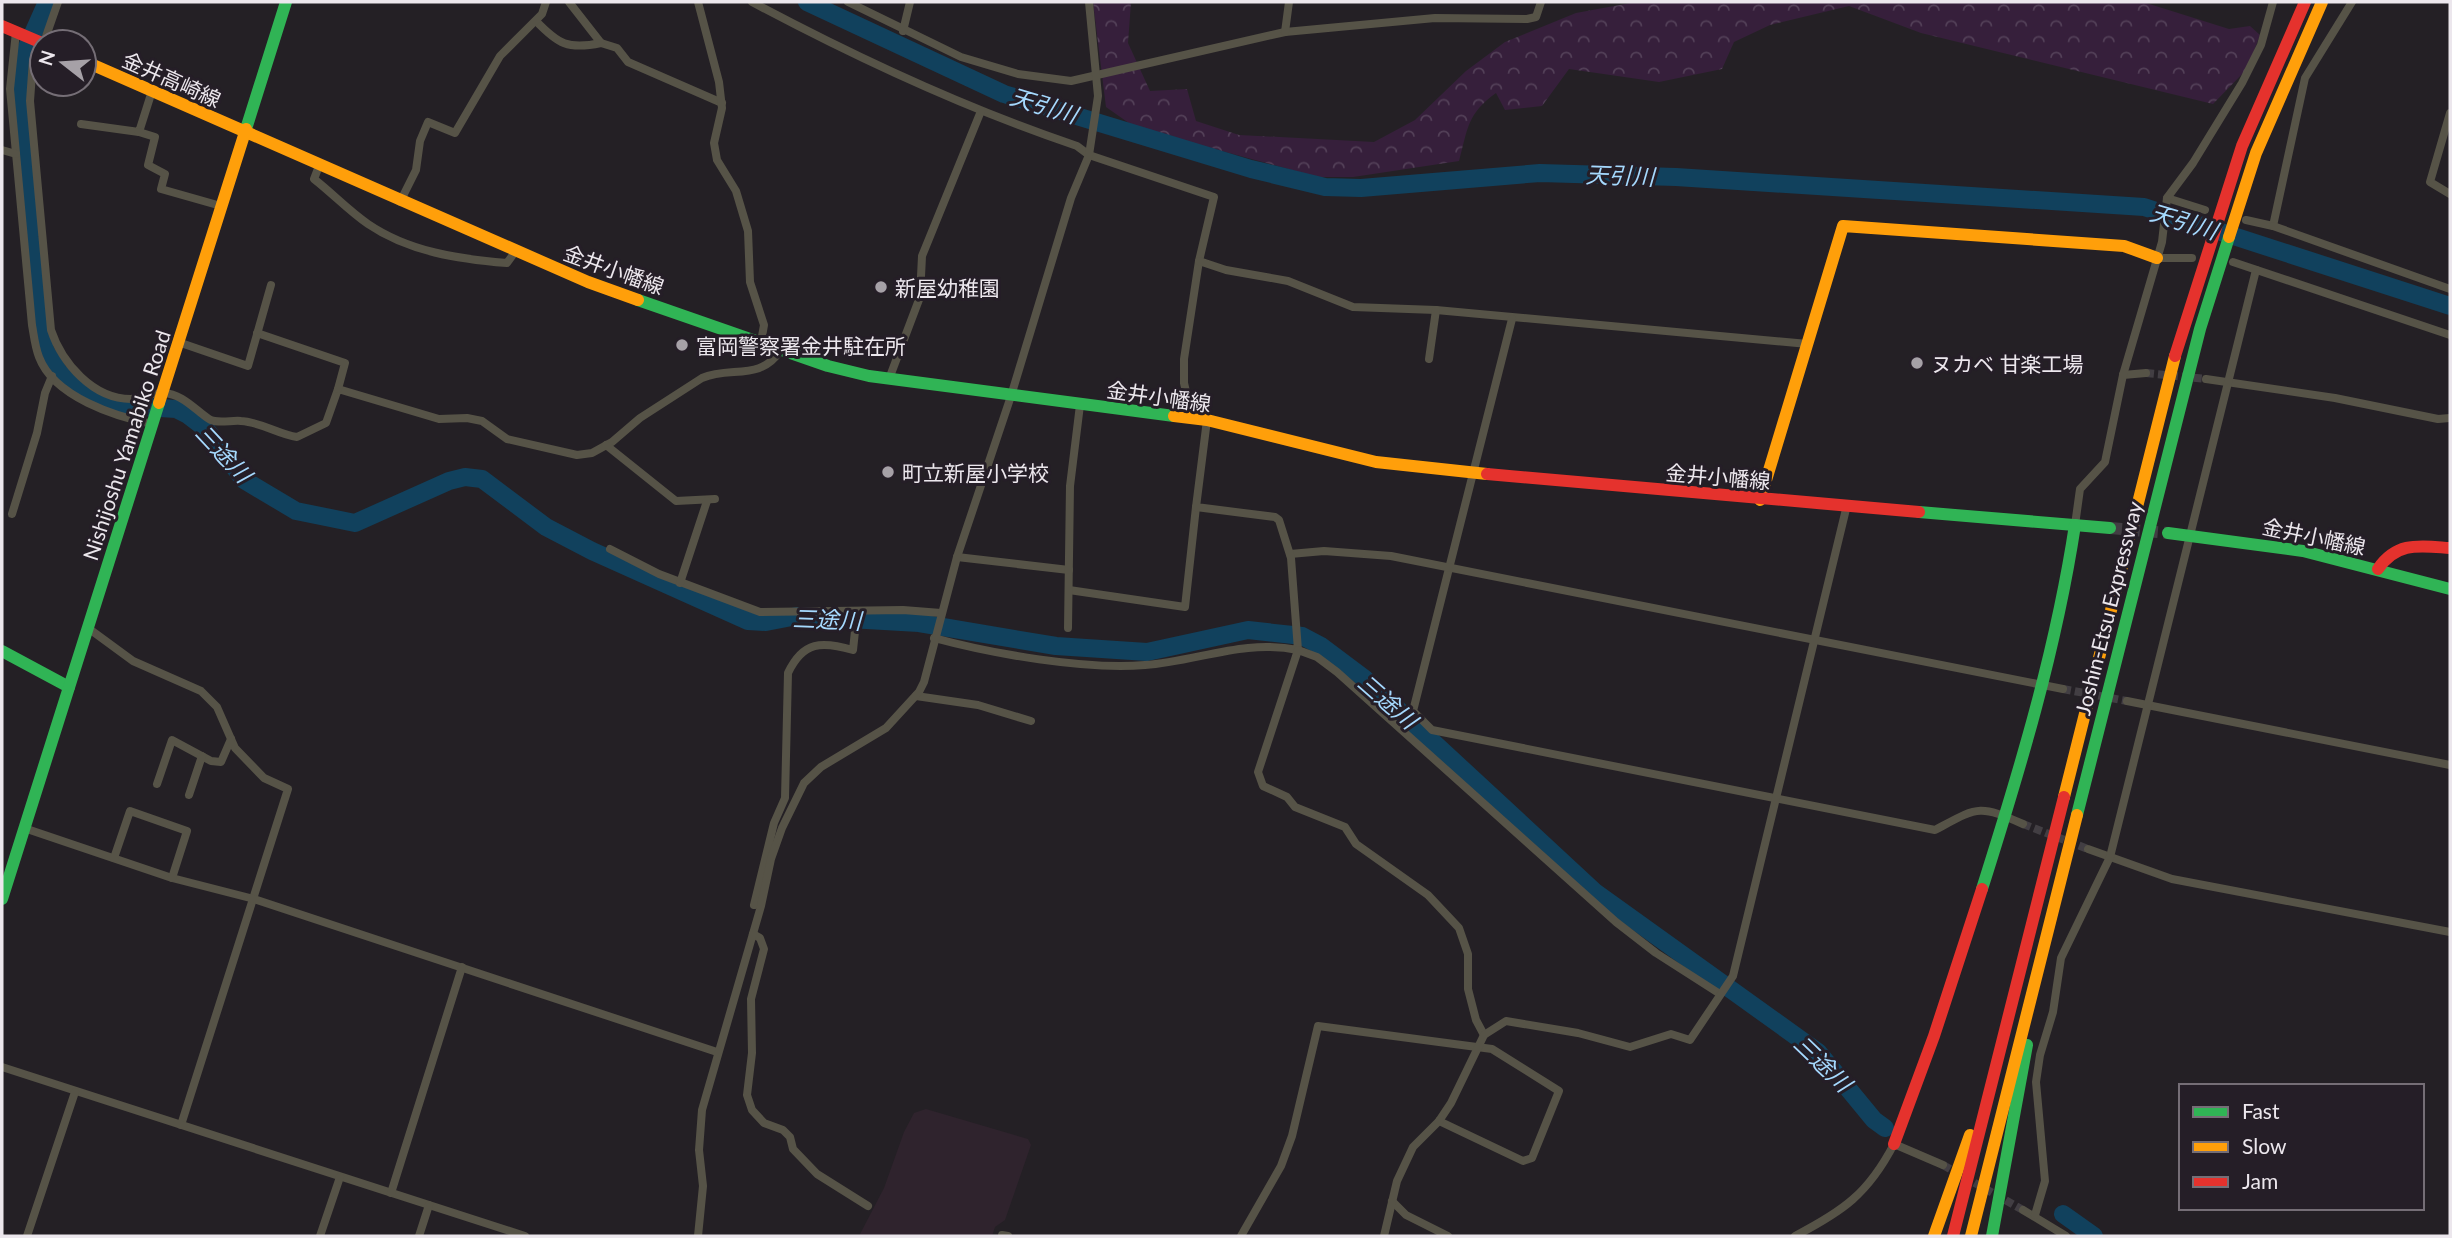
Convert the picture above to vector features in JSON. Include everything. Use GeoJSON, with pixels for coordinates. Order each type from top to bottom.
{"type":"FeatureCollection","features":[{"type":"Feature","properties":{"kind":"main road","name":"Nishijoshu Yamabiko Road"},"geometry":{"type":"LineString","coordinates":[[2,899],[286,2]]}},
{"type":"Feature","properties":{"kind":"main road","name":"Joshin-Etsu Expressway"},"geometry":{"type":"LineString","coordinates":[[1953,1236],[2157,424],[2205,252],[2210,214],[2305,2]]}},
{"type":"Feature","properties":{"kind":"main road","name":"Joshin-Etsu Expressway"},"geometry":{"type":"LineString","coordinates":[[1971,1236],[2184,386],[2227,259],[2232,224],[2276,103],[2322,2]]}},
{"type":"Feature","properties":{"kind":"main road"},"geometry":{"type":"LineString","coordinates":[[2,26],[28,37]]}},
{"type":"Feature","properties":{"kind":"main road","name":"金井高崎線"},"geometry":{"type":"LineString","coordinates":[[98,67],[244,131]]}},
{"type":"Feature","properties":{"kind":"main road","name":"金井小幡線"},"geometry":{"type":"LineString","coordinates":[[244,131],[400,202],[588,282],[780,351],[828,366],[889,379],[1192,418],[1376,462],[1472,474],[2110,528]]}},
{"type":"Feature","properties":{"kind":"main road"},"geometry":{"type":"LineString","coordinates":[[1760,500],[1843,226],[2124,246],[2157,258]]}},
{"type":"Feature","properties":{"kind":"main road"},"geometry":{"type":"LineString","coordinates":[[1894,1144],[1932,1048],[2005,816],[2063,608],[2074,525]]}},
{"type":"Feature","properties":{"kind":"main road","name":"金井小幡線"},"geometry":{"type":"LineString","coordinates":[[2168,533],[2302,551],[2450,589]]}},
{"type":"Feature","properties":{"kind":"main road"},"geometry":{"type":"LineString","coordinates":[[2378,569],[2386,555],[2400,546],[2450,548]]}},
{"type":"Feature","properties":{"kind":"main road"},"geometry":{"type":"LineString","coordinates":[[2,651],[69,687]]}},
{"type":"Feature","properties":{"kind":"main road"},"geometry":{"type":"LineString","coordinates":[[1992,1236],[2050,919]]}},
{"type":"Feature","properties":{"kind":"main road"},"geometry":{"type":"LineString","coordinates":[[1934,1236],[1980,1104],[2029,936]]}},
{"type":"Feature","properties":{"kind":"street"},"geometry":{"type":"LineString","coordinates":[[48,28],[58,2]]}},
{"type":"Feature","properties":{"kind":"street"},"geometry":{"type":"LineString","coordinates":[[400,202],[416,170],[420,141],[428,122],[455,134],[500,56],[512,41],[536,21],[546,2]]}},
{"type":"Feature","properties":{"kind":"street"},"geometry":{"type":"LineString","coordinates":[[569,2],[601,43]]}},
{"type":"Feature","properties":{"kind":"street"},"geometry":{"type":"LineString","coordinates":[[698,2],[722,103],[714,144],[717,160],[736,191],[748,231],[750,282],[764,325],[761,342]]}},
{"type":"Feature","properties":{"kind":"street"},"geometry":{"type":"LineString","coordinates":[[752,2],[848,52],[981,111],[1077,146],[1089,155],[1214,197],[1199,261],[1184,359],[1184,383],[1192,418]]}},
{"type":"Feature","properties":{"kind":"street"},"geometry":{"type":"LineString","coordinates":[[848,2],[961,57],[1018,74],[1071,81],[1285,33],[1436,18],[1527,19],[1536,16],[1541,2]]}},
{"type":"Feature","properties":{"kind":"street"},"geometry":{"type":"LineString","coordinates":[[903,31],[909,2]]}},
{"type":"Feature","properties":{"kind":"street"},"geometry":{"type":"LineString","coordinates":[[698,1236],[703,1186],[699,1150],[702,1110],[753,934],[771,859],[804,783],[821,767],[886,728],[916,696],[924,682],[940,613],[957,557],[1011,396],[1063,223],[1089,155],[1098,96],[1089,2]]}},
{"type":"Feature","properties":{"kind":"street"},"geometry":{"type":"LineString","coordinates":[[1285,33],[1289,2]]}},
{"type":"Feature","properties":{"kind":"street"},"geometry":{"type":"LineString","coordinates":[[2074,525],[2080,489],[2105,462],[2123,375],[2157,258],[2167,198],[2193,163],[2242,83],[2261,46],[2273,2]]}},
{"type":"Feature","properties":{"kind":"street"},"geometry":{"type":"LineString","coordinates":[[2273,226],[2305,78],[2352,2]]}},
{"type":"Feature","properties":{"kind":"street"},"geometry":{"type":"LineString","coordinates":[[536,21],[555,41],[580,48],[601,43],[617,48],[628,62],[722,103]]}},
{"type":"Feature","properties":{"kind":"street"},"geometry":{"type":"LineString","coordinates":[[19,33],[10,89],[32,325],[39,359],[52,376],[99,409],[154,421]]}},
{"type":"Feature","properties":{"kind":"street"},"geometry":{"type":"LineString","coordinates":[[139,132],[152,91]]}},
{"type":"Feature","properties":{"kind":"street"},"geometry":{"type":"LineString","coordinates":[[30,98],[51,330],[58,352],[91,385],[113,397],[132,399],[162,396],[199,408],[211,421],[257,424],[297,437],[326,423],[345,363],[257,333]]}},
{"type":"Feature","properties":{"kind":"street"},"geometry":{"type":"LineString","coordinates":[[889,379],[920,296],[922,256],[981,111]]}},
{"type":"Feature","properties":{"kind":"street"},"geometry":{"type":"LineString","coordinates":[[2450,113],[2430,181],[2450,194]]}},
{"type":"Feature","properties":{"kind":"street"},"geometry":{"type":"LineString","coordinates":[[80,124],[139,132],[155,137],[148,165],[165,174],[161,189],[221,206]]}},
{"type":"Feature","properties":{"kind":"street"},"geometry":{"type":"LineString","coordinates":[[2,150],[16,154]]}},
{"type":"Feature","properties":{"kind":"street"},"geometry":{"type":"LineString","coordinates":[[319,166],[314,178],[368,224],[400,241],[464,259],[507,263],[515,252]]}},
{"type":"Feature","properties":{"kind":"street"},"geometry":{"type":"LineString","coordinates":[[2167,198],[2210,214]]}},
{"type":"Feature","properties":{"kind":"street"},"geometry":{"type":"LineString","coordinates":[[2246,220],[2273,226],[2450,289]]}},
{"type":"Feature","properties":{"kind":"street"},"geometry":{"type":"LineString","coordinates":[[2157,258],[2192,258]]}},
{"type":"Feature","properties":{"kind":"street"},"geometry":{"type":"LineString","coordinates":[[2227,259],[2450,335]]}},
{"type":"Feature","properties":{"kind":"street"},"geometry":{"type":"LineString","coordinates":[[1199,261],[1226,270],[1288,281],[1353,307],[1436,310],[1808,344]]}},
{"type":"Feature","properties":{"kind":"street"},"geometry":{"type":"LineString","coordinates":[[2035,1214],[2045,1181],[2036,1082],[2040,1055],[2053,1012],[2061,958],[2110,857],[2187,535],[2256,270]]}},
{"type":"Feature","properties":{"kind":"street"},"geometry":{"type":"LineString","coordinates":[[178,342],[248,366],[271,285]]}},
{"type":"Feature","properties":{"kind":"street"},"geometry":{"type":"LineString","coordinates":[[1429,359],[1436,310]]}},
{"type":"Feature","properties":{"kind":"street"},"geometry":{"type":"LineString","coordinates":[[1512,319],[1413,711],[1432,730],[1935,830],[1966,812],[1984,809],[2023,824]]}},
{"type":"Feature","properties":{"kind":"street"},"geometry":{"type":"LineString","coordinates":[[338,389],[439,419],[467,418],[482,421],[507,439],[558,453],[593,453],[702,378],[771,364],[780,351]]}},
{"type":"Feature","properties":{"kind":"street"},"geometry":{"type":"LineString","coordinates":[[2123,375],[2146,373]]}},
{"type":"Feature","properties":{"kind":"street"},"geometry":{"type":"LineString","coordinates":[[12,514],[52,376]]}},
{"type":"Feature","properties":{"kind":"street"},"geometry":{"type":"LineString","coordinates":[[2206,379],[2438,419],[2450,418]]}},
{"type":"Feature","properties":{"kind":"street"},"geometry":{"type":"LineString","coordinates":[[1068,628],[1070,486],[1080,405]]}},
{"type":"Feature","properties":{"kind":"street"},"geometry":{"type":"LineString","coordinates":[[1069,590],[1185,607],[1207,421]]}},
{"type":"Feature","properties":{"kind":"street"},"geometry":{"type":"LineString","coordinates":[[606,445],[676,501],[711,500],[680,583]]}},
{"type":"Feature","properties":{"kind":"street"},"geometry":{"type":"LineString","coordinates":[[1384,1236],[1396,1181],[1413,1147],[1439,1121],[1484,1035],[1506,1021],[1578,1033],[1630,1047],[1671,1034],[1690,1040],[1733,976],[1847,505]]}},
{"type":"Feature","properties":{"kind":"street"},"geometry":{"type":"LineString","coordinates":[[1196,507],[1275,517],[1279,520],[1290,554],[1298,650],[1258,772],[1263,786],[1287,797],[1295,807],[1345,827],[1356,844],[1428,895],[1459,928],[1468,954],[1468,989],[1476,1020],[1484,1035]]}},
{"type":"Feature","properties":{"kind":"street"},"geometry":{"type":"LineString","coordinates":[[610,549],[680,583],[760,612],[903,610],[940,613]]}},
{"type":"Feature","properties":{"kind":"street"},"geometry":{"type":"LineString","coordinates":[[1290,554],[1324,551],[1391,556],[2063,689]]}},
{"type":"Feature","properties":{"kind":"street"},"geometry":{"type":"LineString","coordinates":[[957,557],[1069,570]]}},
{"type":"Feature","properties":{"kind":"street"},"geometry":{"type":"LineString","coordinates":[[754,905],[774,824],[785,798],[788,673],[795,658],[817,645],[836,645],[853,650],[857,611]]}},
{"type":"Feature","properties":{"kind":"street"},"geometry":{"type":"LineString","coordinates":[[88,628],[133,661],[201,691],[217,707],[231,739],[264,778],[288,789],[181,1125]]}},
{"type":"Feature","properties":{"kind":"street"},"geometry":{"type":"LineString","coordinates":[[934,638],[1052,659],[1109,665],[1163,663],[1230,648],[1281,647],[1317,657],[1338,672],[1616,922],[1656,953],[1720,993]]}},
{"type":"Feature","properties":{"kind":"street"},"geometry":{"type":"LineString","coordinates":[[916,696],[978,705],[1031,722]]}},
{"type":"Feature","properties":{"kind":"street"},"geometry":{"type":"LineString","coordinates":[[2127,701],[2450,765]]}},
{"type":"Feature","properties":{"kind":"street"},"geometry":{"type":"LineString","coordinates":[[157,784],[172,740],[202,756],[221,762],[231,739]]}},
{"type":"Feature","properties":{"kind":"street"},"geometry":{"type":"LineString","coordinates":[[189,795],[202,756]]}},
{"type":"Feature","properties":{"kind":"street"},"geometry":{"type":"LineString","coordinates":[[114,858],[130,811],[187,831],[172,878]]}},
{"type":"Feature","properties":{"kind":"street"},"geometry":{"type":"LineString","coordinates":[[24,828],[172,878],[254,899],[717,1052]]}},
{"type":"Feature","properties":{"kind":"street"},"geometry":{"type":"LineString","coordinates":[[2088,849],[2172,879],[2450,932]]}},
{"type":"Feature","properties":{"kind":"street"},"geometry":{"type":"LineString","coordinates":[[753,934],[760,938],[764,949],[751,999],[752,1053],[747,1095],[752,1111],[764,1123],[783,1130],[790,1137],[793,1149],[817,1174],[869,1206]]}},
{"type":"Feature","properties":{"kind":"street"},"geometry":{"type":"LineString","coordinates":[[391,1193],[462,967]]}},
{"type":"Feature","properties":{"kind":"street"},"geometry":{"type":"LineString","coordinates":[[1241,1236],[1281,1166],[1292,1136],[1318,1026],[1424,1042],[1480,1045],[1492,1049],[1559,1091],[1532,1158],[1523,1161],[1439,1121]]}},
{"type":"Feature","properties":{"kind":"street"},"geometry":{"type":"LineString","coordinates":[[2,1067],[524,1236]]}},
{"type":"Feature","properties":{"kind":"street"},"geometry":{"type":"LineString","coordinates":[[27,1236],[75,1092]]}},
{"type":"Feature","properties":{"kind":"street"},"geometry":{"type":"LineString","coordinates":[[1795,1236],[1854,1202],[1882,1167],[1894,1144],[1943,1165]]}},
{"type":"Feature","properties":{"kind":"street"},"geometry":{"type":"LineString","coordinates":[[320,1236],[340,1177]]}},
{"type":"Feature","properties":{"kind":"street"},"geometry":{"type":"LineString","coordinates":[[1392,1201],[1406,1215],[1448,1236]]}},
{"type":"Feature","properties":{"kind":"street"},"geometry":{"type":"LineString","coordinates":[[419,1236],[429,1205]]}},
{"type":"Feature","properties":{"kind":"street"},"geometry":{"type":"LineString","coordinates":[[2024,1210],[2035,1214],[2066,1236]]}},
{"type":"Feature","properties":{"kind":"shaded area"},"geometry":{"type":"Polygon","coordinates":[[[926,1109],[1028,1139],[1031,1145],[1005,1220],[995,1227],[992,1236],[859,1236],[884,1188],[904,1132],[914,1113],[926,1109]]]}},
{"type":"Feature","properties":{"kind":"green space"},"geometry":{"type":"Polygon","coordinates":[[[1093,2],[1131,2],[1128,43],[1150,91],[1187,89],[1196,121],[1239,135],[1374,142],[1415,120],[1466,71],[1505,42],[1576,13],[1636,2],[2143,2],[2229,29],[2250,26],[2260,35],[2247,69],[2213,104],[1921,33],[1849,6],[1770,25],[1734,42],[1722,69],[1659,82],[1569,69],[1542,106],[1505,110],[1496,93],[1479,108],[1470,122],[1459,161],[1353,177],[1318,177],[1136,128],[1106,107],[1093,2]]]}},
{"type":"Feature","properties":{"kind":"waterway","name":"三途川"},"geometry":{"type":"LineString","coordinates":[[47,2],[24,54],[20,80],[31,237],[45,350],[59,372],[75,386],[113,405],[176,409],[188,415],[205,428],[244,480],[296,511],[355,523],[449,481],[465,477],[482,479],[546,527],[592,551],[748,621],[766,622],[797,616],[919,623],[1056,646],[1147,652],[1248,630],[1302,636],[1321,646],[1365,679],[1595,892],[1818,1052],[1874,1120],[1885,1128]]}},
{"type":"Feature","properties":{"kind":"waterway","name":"天引川"},"geometry":{"type":"LineString","coordinates":[[807,2],[1004,94],[1251,169],[1325,187],[1361,188],[1540,173],[1676,177],[2144,207],[2450,306]]}},
{"type":"Feature","properties":{"kind":"waterway","name":"三途川"},"geometry":{"type":"LineString","coordinates":[[2063,1214],[2094,1236]]}},
{"type":"Feature","properties":{"kind":"tunnel"},"geometry":{"type":"LineString","coordinates":[[2146,373],[2206,379]]}},
{"type":"Feature","properties":{"kind":"tunnel"},"geometry":{"type":"LineString","coordinates":[[2110,528],[2168,533]]}},
{"type":"Feature","properties":{"kind":"tunnel"},"geometry":{"type":"LineString","coordinates":[[2063,689],[2127,701]]}},
{"type":"Feature","properties":{"kind":"tunnel"},"geometry":{"type":"LineString","coordinates":[[2023,824],[2088,849]]}},
{"type":"Feature","properties":{"kind":"tunnel"},"geometry":{"type":"LineString","coordinates":[[1943,1165],[2023,1210]]}},
{"type":"Feature","properties":{"kind":"traffic: fast"},"geometry":{"type":"LineString","coordinates":[[246,129],[286,2]]}},
{"type":"Feature","properties":{"kind":"traffic: fast"},"geometry":{"type":"LineString","coordinates":[[2077,815],[2200,329],[2229,237]]}},
{"type":"Feature","properties":{"kind":"traffic: fast"},"geometry":{"type":"LineString","coordinates":[[638,300],[828,366],[869,376],[1174,416]]}},
{"type":"Feature","properties":{"kind":"traffic: fast"},"geometry":{"type":"LineString","coordinates":[[2,899],[159,403]]}},
{"type":"Feature","properties":{"kind":"traffic: fast"},"geometry":{"type":"LineString","coordinates":[[1919,512],[2110,528]]}},
{"type":"Feature","properties":{"kind":"traffic: fast"},"geometry":{"type":"LineString","coordinates":[[1982,889],[2047,663],[2075,525]]}},
{"type":"Feature","properties":{"kind":"traffic: fast"},"geometry":{"type":"LineString","coordinates":[[2168,533],[2303,551],[2450,589]]}},
{"type":"Feature","properties":{"kind":"traffic: fast"},"geometry":{"type":"LineString","coordinates":[[2,651],[69,687]]}},
{"type":"Feature","properties":{"kind":"traffic: fast"},"geometry":{"type":"LineString","coordinates":[[1992,1236],[2027,1045]]}},
{"type":"Feature","properties":{"kind":"traffic: slow"},"geometry":{"type":"LineString","coordinates":[[2229,237],[2256,153],[2322,2]]}},
{"type":"Feature","properties":{"kind":"traffic: slow"},"geometry":{"type":"LineString","coordinates":[[98,67],[588,282],[638,300]]}},
{"type":"Feature","properties":{"kind":"traffic: slow"},"geometry":{"type":"LineString","coordinates":[[159,403],[246,129]]}},
{"type":"Feature","properties":{"kind":"traffic: slow"},"geometry":{"type":"LineString","coordinates":[[1760,500],[1843,226],[2124,246],[2157,258]]}},
{"type":"Feature","properties":{"kind":"traffic: slow"},"geometry":{"type":"LineString","coordinates":[[2064,797],[2175,356]]}},
{"type":"Feature","properties":{"kind":"traffic: slow"},"geometry":{"type":"LineString","coordinates":[[1174,416],[1207,420],[1376,462],[1487,474]]}},
{"type":"Feature","properties":{"kind":"traffic: slow"},"geometry":{"type":"LineString","coordinates":[[1971,1236],[2077,815]]}},
{"type":"Feature","properties":{"kind":"traffic: slow"},"geometry":{"type":"LineString","coordinates":[[1934,1236],[1970,1135]]}},
{"type":"Feature","properties":{"kind":"traffic: jam"},"geometry":{"type":"LineString","coordinates":[[2175,356],[2242,146],[2305,2]]}},
{"type":"Feature","properties":{"kind":"traffic: jam"},"geometry":{"type":"LineString","coordinates":[[2,26],[28,37]]}},
{"type":"Feature","properties":{"kind":"traffic: jam"},"geometry":{"type":"LineString","coordinates":[[1487,474],[1919,512]]}},
{"type":"Feature","properties":{"kind":"traffic: jam"},"geometry":{"type":"LineString","coordinates":[[2378,569],[2393,554],[2410,547],[2450,548]]}},
{"type":"Feature","properties":{"kind":"traffic: jam"},"geometry":{"type":"LineString","coordinates":[[1953,1236],[2064,797]]}},
{"type":"Feature","properties":{"kind":"traffic: jam"},"geometry":{"type":"LineString","coordinates":[[1894,1144],[1934,1036],[1982,889]]}},
{"type":"Feature","properties":{"kind":"place","name":"新屋幼稚園"},"geometry":{"type":"Point","coordinates":[881,287]}},
{"type":"Feature","properties":{"kind":"place","name":"富岡警察署金井駐在所"},"geometry":{"type":"Point","coordinates":[682,345]}},
{"type":"Feature","properties":{"kind":"place","name":"ヌカベ 甘楽工場"},"geometry":{"type":"Point","coordinates":[1917,363]}},
{"type":"Feature","properties":{"kind":"place","name":"町立新屋小学校"},"geometry":{"type":"Point","coordinates":[888,472]}}]}
